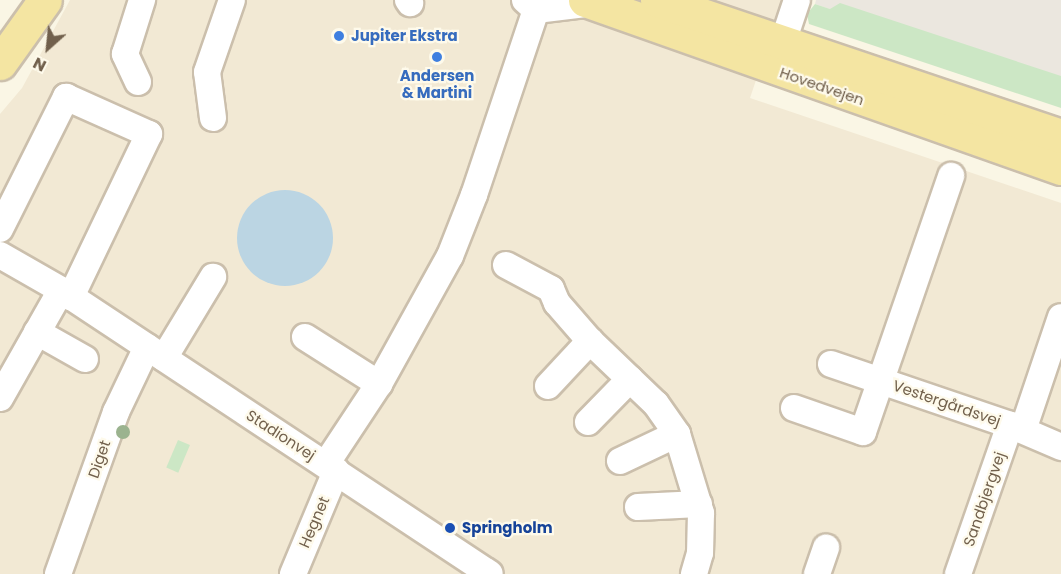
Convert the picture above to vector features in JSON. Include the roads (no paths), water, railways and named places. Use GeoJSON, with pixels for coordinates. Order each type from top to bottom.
{"type":"FeatureCollection","features":[{"type":"Feature","properties":{"kind":"main road"},"geometry":{"type":"LineString","coordinates":[[0,46],[24,0]]}},
{"type":"Feature","properties":{"kind":"main road"},"geometry":{"type":"LineString","coordinates":[[0,63],[45,0]]}},
{"type":"Feature","properties":{"kind":"main road","name":"Hovedvejen"},"geometry":{"type":"LineString","coordinates":[[657,0],[1061,136]]}},
{"type":"Feature","properties":{"kind":"main road","name":"Hovedvejen"},"geometry":{"type":"LineString","coordinates":[[589,2],[1061,168]]}},
{"type":"Feature","properties":{"kind":"street"},"geometry":{"type":"LineString","coordinates":[[138,82],[125,54],[142,0]]}},
{"type":"Feature","properties":{"kind":"street"},"geometry":{"type":"LineString","coordinates":[[213,118],[207,72],[232,0]]}},
{"type":"Feature","properties":{"kind":"street"},"geometry":{"type":"LineString","coordinates":[[783,42],[797,0]]}},
{"type":"Feature","properties":{"kind":"street"},"geometry":{"type":"LineString","coordinates":[[331,468],[450,256],[474,195],[530,5],[589,2]]}},
{"type":"Feature","properties":{"kind":"street"},"geometry":{"type":"LineString","coordinates":[[0,229],[66,97],[149,134],[0,398]]}},
{"type":"Feature","properties":{"kind":"street"},"geometry":{"type":"LineString","coordinates":[[794,408],[863,432],[951,176]]}},
{"type":"Feature","properties":{"kind":"street","name":"Stadionvej"},"geometry":{"type":"LineString","coordinates":[[0,239],[62,290]]}},
{"type":"Feature","properties":{"kind":"street","name":"Stadionvej"},"geometry":{"type":"LineString","coordinates":[[0,255],[62,290],[490,574]]}},
{"type":"Feature","properties":{"kind":"street"},"geometry":{"type":"LineString","coordinates":[[506,266],[551,289],[557,303],[590,341],[656,404],[677,434],[699,504],[700,554],[694,574]]}},
{"type":"Feature","properties":{"kind":"street","name":"Diget"},"geometry":{"type":"LineString","coordinates":[[58,574],[116,412],[155,352],[213,277]]}},
{"type":"Feature","properties":{"kind":"street","name":"Sandbjergvej"},"geometry":{"type":"LineString","coordinates":[[958,574],[1061,317]]}},
{"type":"Feature","properties":{"kind":"street"},"geometry":{"type":"LineString","coordinates":[[38,332],[86,359]]}},
{"type":"Feature","properties":{"kind":"street"},"geometry":{"type":"LineString","coordinates":[[305,337],[379,384]]}},
{"type":"Feature","properties":{"kind":"street"},"geometry":{"type":"LineString","coordinates":[[548,386],[590,341]]}},
{"type":"Feature","properties":{"kind":"street","name":"Vestergårdsvej"},"geometry":{"type":"LineString","coordinates":[[831,364],[1016,428],[1061,447]]}},
{"type":"Feature","properties":{"kind":"street"},"geometry":{"type":"LineString","coordinates":[[588,422],[630,379]]}},
{"type":"Feature","properties":{"kind":"street"},"geometry":{"type":"LineString","coordinates":[[620,461],[677,434]]}},
{"type":"Feature","properties":{"kind":"street","name":"Hegnet"},"geometry":{"type":"LineString","coordinates":[[292,574],[331,468]]}},
{"type":"Feature","properties":{"kind":"street"},"geometry":{"type":"LineString","coordinates":[[638,507],[699,504]]}},
{"type":"Feature","properties":{"kind":"street"},"geometry":{"type":"LineString","coordinates":[[817,574],[826,548]]}},
{"type":"Feature","properties":{"kind":"water"},"geometry":{"type":"Polygon","coordinates":[[[285,190],[303,194],[319,204],[329,220],[333,238],[329,256],[319,272],[303,282],[285,286],[267,282],[251,272],[241,256],[237,238],[241,220],[251,204],[267,194],[285,190]]]}},
{"type":"Feature","properties":{"kind":"place","name":"Jupiter Ekstra"},"geometry":{"type":"Point","coordinates":[339,36]}},
{"type":"Feature","properties":{"kind":"place","name":"Andersen & Martini"},"geometry":{"type":"Point","coordinates":[437,57]}},
{"type":"Feature","properties":{"kind":"place","name":"Springholm"},"geometry":{"type":"Point","coordinates":[450,528]}}]}
